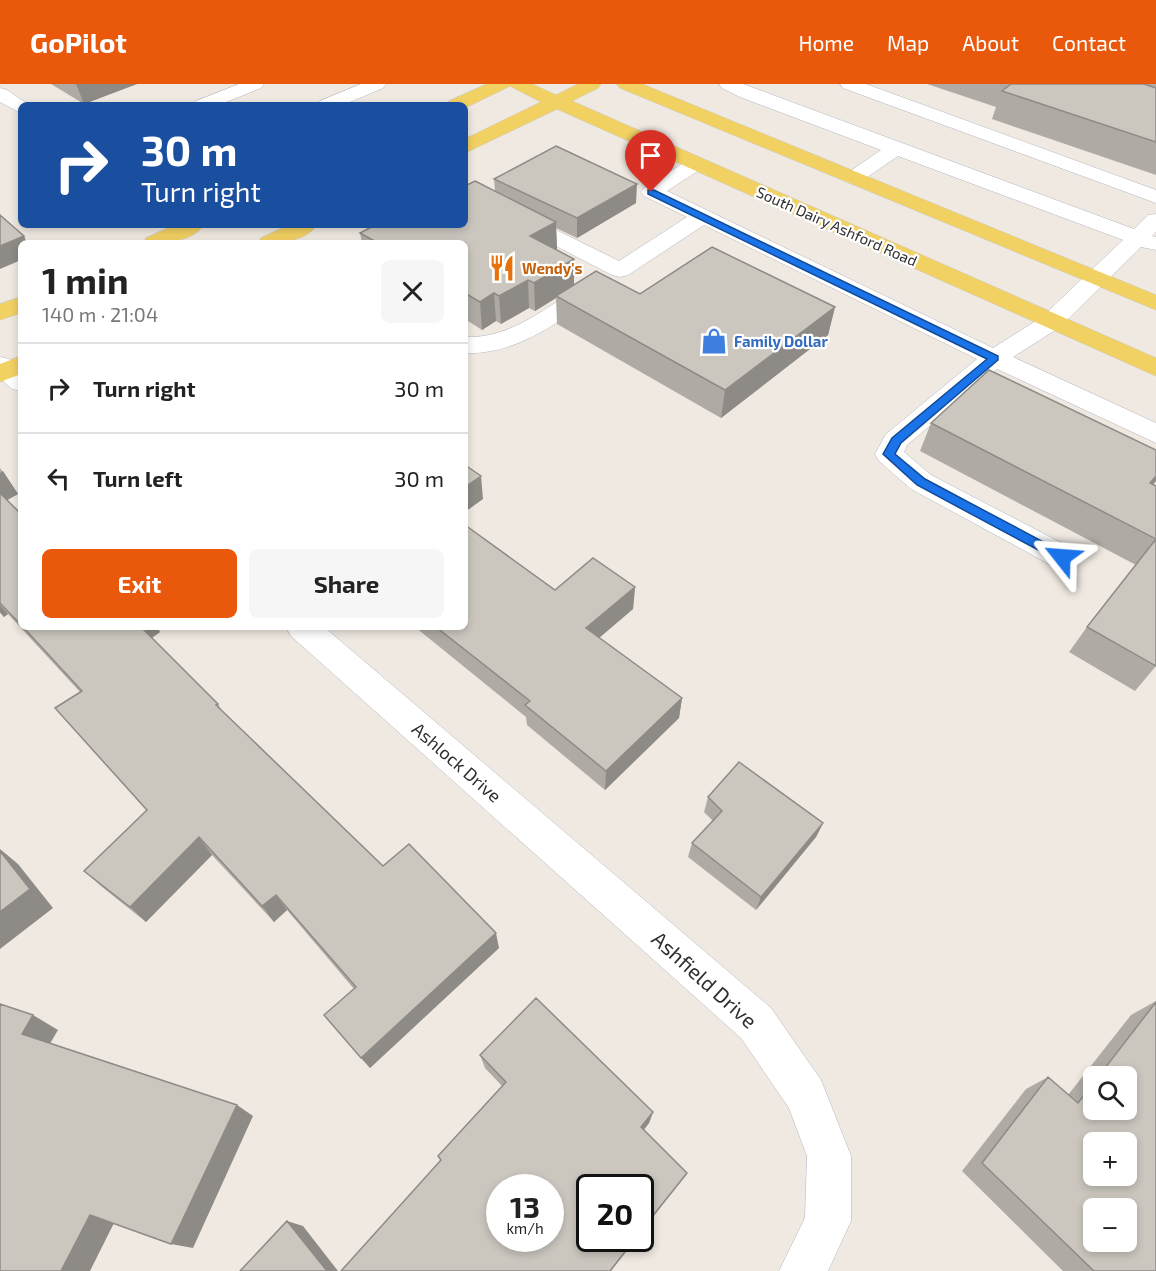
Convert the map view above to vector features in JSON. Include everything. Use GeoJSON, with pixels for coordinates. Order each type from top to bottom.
{"type":"FeatureCollection","features":[{"type":"Feature","properties":{"kind":"main road"},"geometry":{"type":"LineString","coordinates":[[463,102],[502,84]]}},
{"type":"Feature","properties":{"kind":"main road","name":"South Dairy Ashford Road"},"geometry":{"type":"LineString","coordinates":[[517,84],[1156,368]]}},
{"type":"Feature","properties":{"kind":"main road"},"geometry":{"type":"LineString","coordinates":[[468,146],[592,84]]}},
{"type":"Feature","properties":{"kind":"main road"},"geometry":{"type":"LineString","coordinates":[[626,84],[1156,303]]}},
{"type":"Feature","properties":{"kind":"main road"},"geometry":{"type":"LineString","coordinates":[[160,240],[186,228]]}},
{"type":"Feature","properties":{"kind":"main road"},"geometry":{"type":"LineString","coordinates":[[275,240],[300,228]]}},
{"type":"Feature","properties":{"kind":"main road"},"geometry":{"type":"LineString","coordinates":[[0,313],[18,305]]}},
{"type":"Feature","properties":{"kind":"street"},"geometry":{"type":"LineString","coordinates":[[210,102],[255,84]]}},
{"type":"Feature","properties":{"kind":"street"},"geometry":{"type":"LineString","coordinates":[[334,102],[377,84]]}},
{"type":"Feature","properties":{"kind":"street"},"geometry":{"type":"LineString","coordinates":[[728,84],[1146,242]]}},
{"type":"Feature","properties":{"kind":"street"},"geometry":{"type":"LineString","coordinates":[[849,84],[1156,196]]}},
{"type":"Feature","properties":{"kind":"street"},"geometry":{"type":"LineString","coordinates":[[0,94],[18,105]]}},
{"type":"Feature","properties":{"kind":"street"},"geometry":{"type":"LineString","coordinates":[[853,178],[895,149]]}},
{"type":"Feature","properties":{"kind":"street"},"geometry":{"type":"LineString","coordinates":[[697,163],[651,192],[1156,434]]}},
{"type":"Feature","properties":{"kind":"street"},"geometry":{"type":"LineString","coordinates":[[468,193],[620,270]]}},
{"type":"Feature","properties":{"kind":"street"},"geometry":{"type":"LineString","coordinates":[[468,346],[479,348],[511,340],[703,216]]}},
{"type":"Feature","properties":{"kind":"street"},"geometry":{"type":"LineString","coordinates":[[1062,557],[921,482],[889,454],[896,440],[994,358],[1051,321],[1097,278],[1146,242],[1156,220]]}},
{"type":"Feature","properties":{"kind":"street","name":"Ashlock Drive"},"geometry":{"type":"LineString","coordinates":[[305,630],[612,896]]}},
{"type":"Feature","properties":{"kind":"street","name":"Ashfield Drive"},"geometry":{"type":"LineString","coordinates":[[612,896],[756,1023],[806,1095],[829,1156],[828,1221],[803,1271]]}},
{"type":"Feature","properties":{"kind":"building"},"geometry":{"type":"Polygon","coordinates":[[[1011,84],[1144,84],[1156,88],[1156,142],[1002,91],[1011,84]]]}},
{"type":"Feature","properties":{"kind":"building"},"geometry":{"type":"Polygon","coordinates":[[[556,146],[637,184],[577,218],[494,179],[556,146]]]}},
{"type":"Feature","properties":{"kind":"building"},"geometry":{"type":"Polygon","coordinates":[[[475,181],[556,222],[530,236],[574,259],[534,283],[528,280],[499,296],[494,293],[480,302],[468,295],[468,240],[373,240],[360,233],[369,228],[468,228],[468,184],[475,181]]]}},
{"type":"Feature","properties":{"kind":"building"},"geometry":{"type":"Polygon","coordinates":[[[0,215],[24,236],[0,246],[0,215]]]}},
{"type":"Feature","properties":{"kind":"building"},"geometry":{"type":"Polygon","coordinates":[[[712,247],[835,307],[725,390],[556,296],[596,271],[640,294],[712,247]]]}},
{"type":"Feature","properties":{"kind":"building"},"geometry":{"type":"Polygon","coordinates":[[[989,370],[1156,450],[1156,476],[1150,483],[1156,486],[1156,539],[931,423],[989,370]]]}},
{"type":"Feature","properties":{"kind":"building"},"geometry":{"type":"Polygon","coordinates":[[[468,467],[481,476],[468,485],[468,467]]]}},
{"type":"Feature","properties":{"kind":"building"},"geometry":{"type":"Polygon","coordinates":[[[0,493],[18,511],[18,622],[0,603],[0,493]]]}},
{"type":"Feature","properties":{"kind":"building"},"geometry":{"type":"Polygon","coordinates":[[[468,527],[555,590],[593,558],[635,587],[586,628],[682,698],[606,771],[525,705],[530,701],[440,630],[468,630],[468,527]]]}},
{"type":"Feature","properties":{"kind":"building"},"geometry":{"type":"Polygon","coordinates":[[[1156,539],[1156,666],[1087,627],[1156,539]]]}},
{"type":"Feature","properties":{"kind":"building"},"geometry":{"type":"Polygon","coordinates":[[[26,630],[144,630],[218,704],[216,705],[383,866],[409,844],[496,933],[361,1058],[324,1015],[356,987],[276,895],[262,906],[199,837],[130,907],[84,871],[147,810],[55,708],[82,691],[26,630]]]}},
{"type":"Feature","properties":{"kind":"building"},"geometry":{"type":"Polygon","coordinates":[[[739,762],[823,823],[761,897],[692,843],[722,811],[708,797],[739,762]]]}},
{"type":"Feature","properties":{"kind":"building"},"geometry":{"type":"Polygon","coordinates":[[[0,851],[30,889],[0,912],[0,851]]]}},
{"type":"Feature","properties":{"kind":"building"},"geometry":{"type":"Polygon","coordinates":[[[536,998],[653,1112],[641,1127],[687,1173],[654,1214],[654,1174],[576,1174],[576,1252],[625,1252],[610,1271],[341,1271],[441,1160],[438,1156],[506,1082],[480,1055],[536,998]]]}},
{"type":"Feature","properties":{"kind":"building"},"geometry":{"type":"Polygon","coordinates":[[[1156,1002],[1156,1271],[1094,1271],[982,1163],[1048,1077],[1078,1103],[1083,1097],[1083,1120],[1137,1120],[1137,1066],[1107,1066],[1156,1002]]]}},
{"type":"Feature","properties":{"kind":"building"},"geometry":{"type":"Polygon","coordinates":[[[0,1004],[33,1015],[22,1034],[237,1105],[171,1244],[90,1215],[61,1271],[0,1271],[0,1004]]]}},
{"type":"Feature","properties":{"kind":"building"},"geometry":{"type":"Polygon","coordinates":[[[287,1221],[327,1271],[240,1271],[287,1221]]]}},
{"type":"Feature","properties":{"kind":"place","name":"Wendy's"},"geometry":{"type":"Point","coordinates":[502,268]}},
{"type":"Feature","properties":{"kind":"place","name":"Family Dollar"},"geometry":{"type":"Point","coordinates":[714,341]}},
{"type":"Feature","properties":{"kind":"route"},"geometry":{"type":"LineString","coordinates":[[651,192],[994,358],[896,440],[889,454],[921,482],[1062,557]]}}]}
